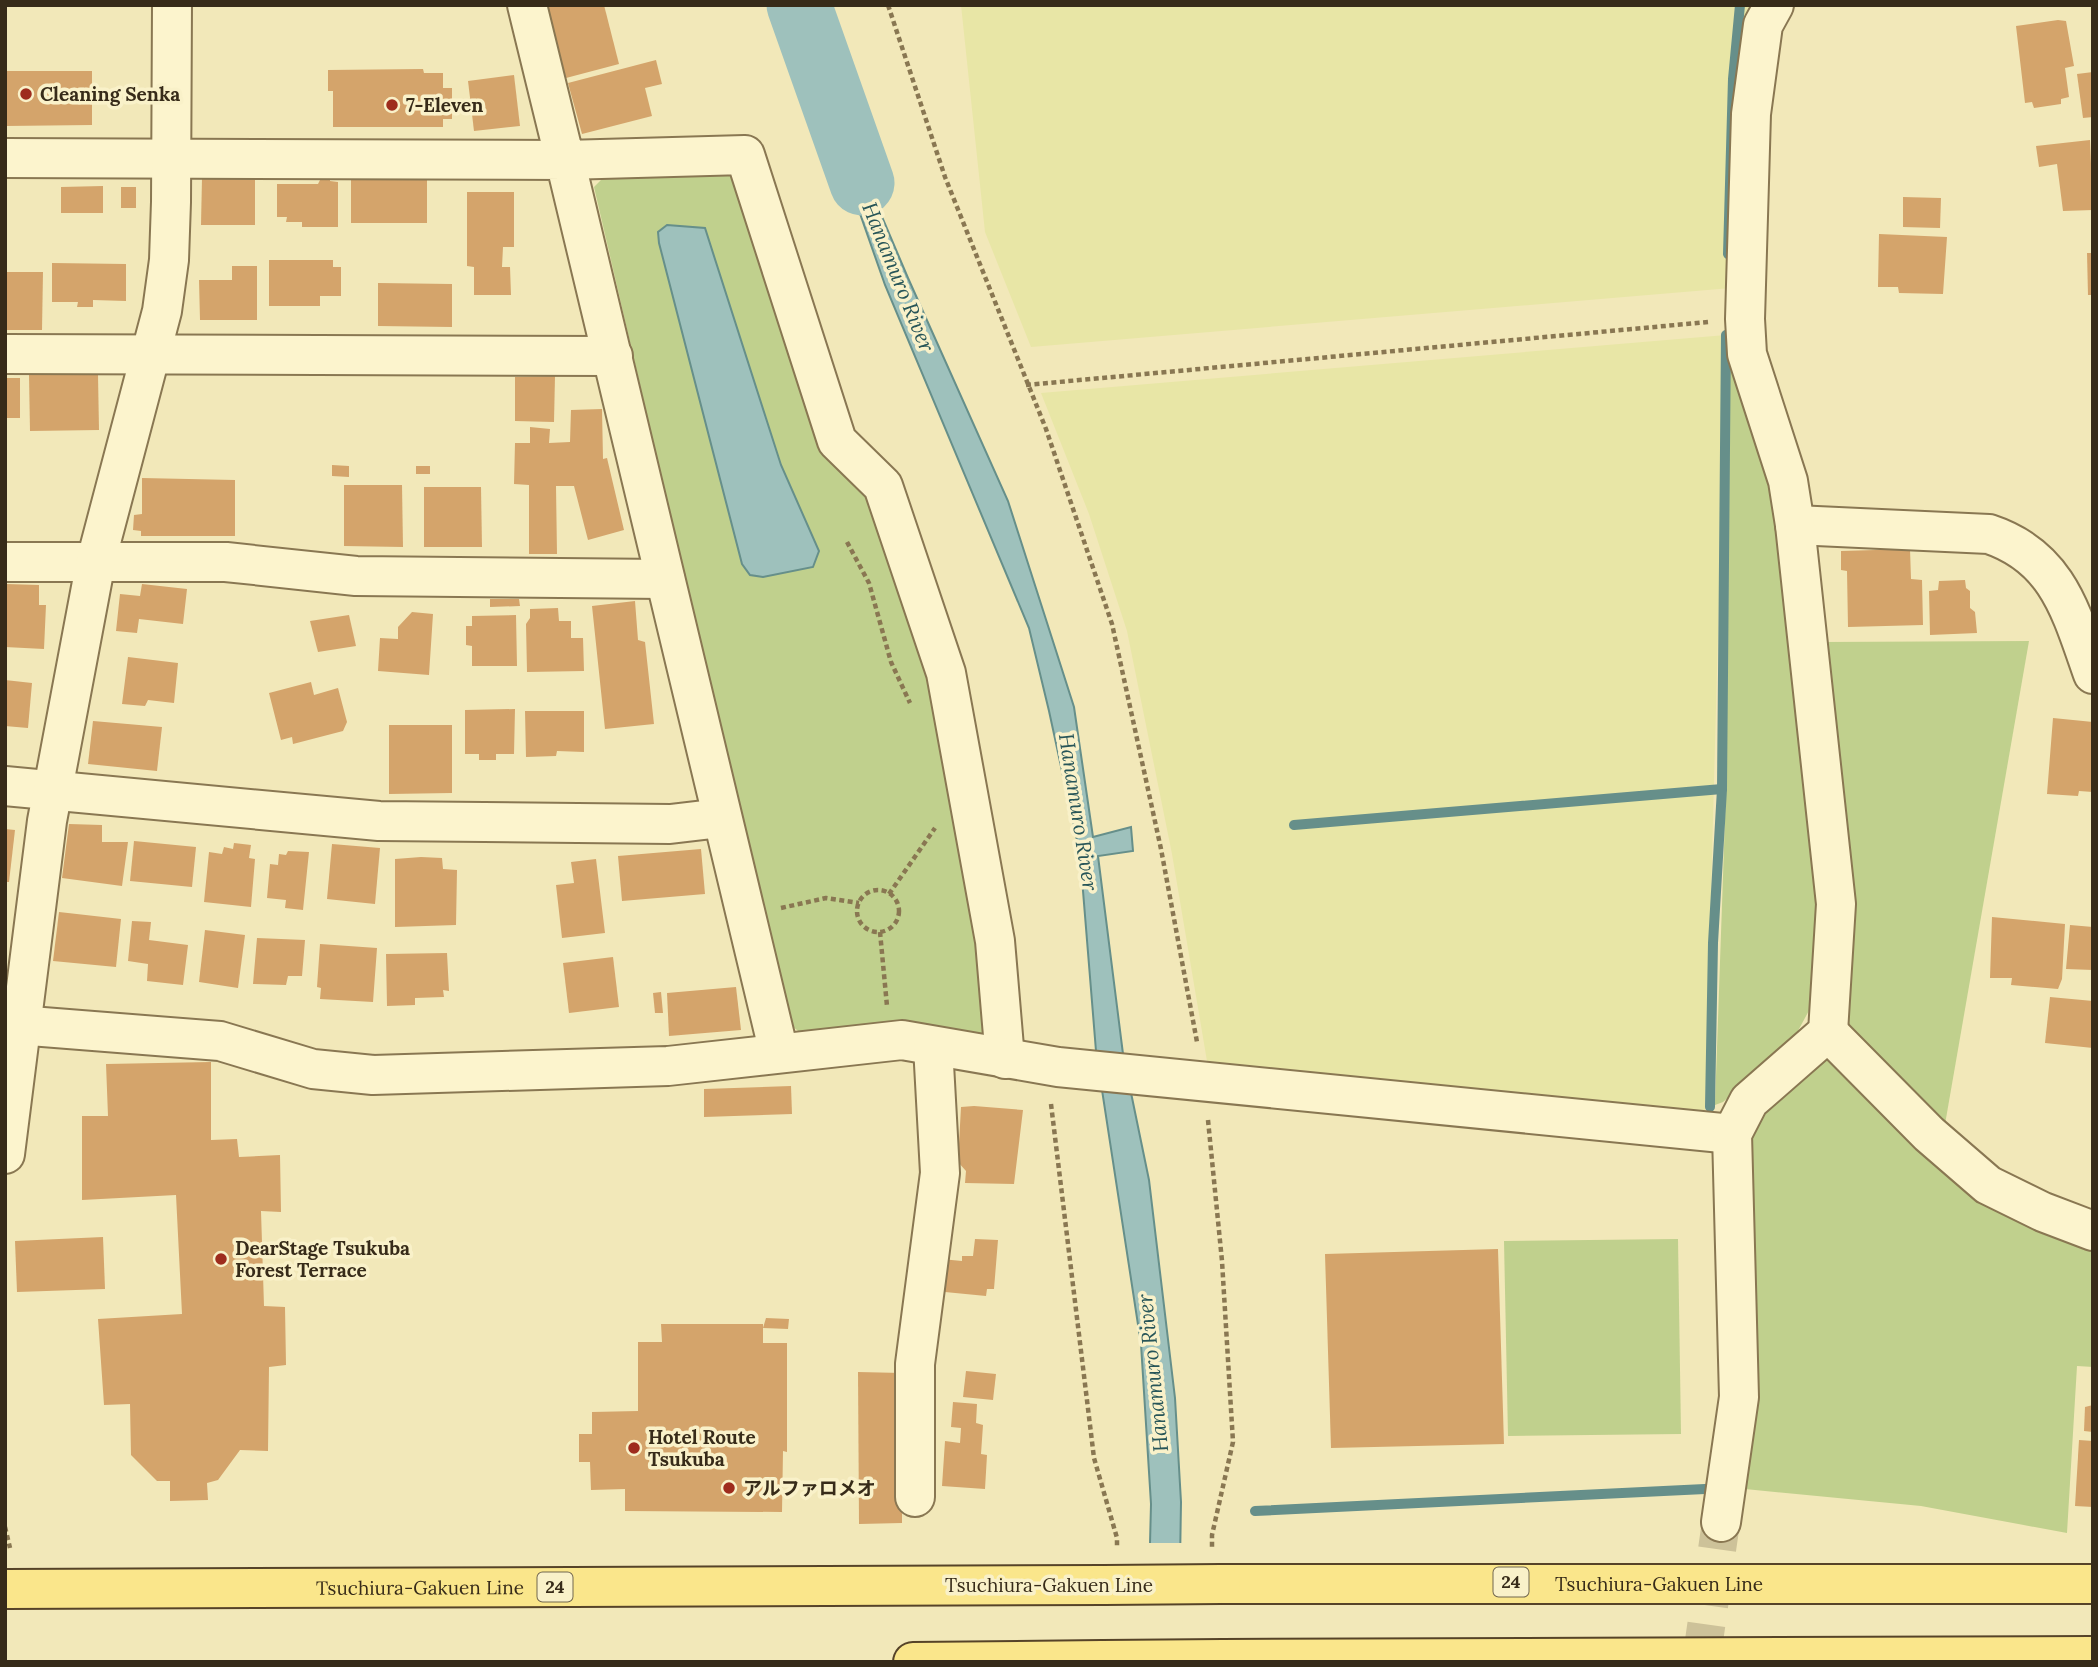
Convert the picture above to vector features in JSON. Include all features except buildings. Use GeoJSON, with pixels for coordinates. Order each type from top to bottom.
{"type":"FeatureCollection","features":[{"type":"Feature","properties":{"kind":"main road","name":"Tsuchiura-Gakuen Line"},"geometry":{"type":"LineString","coordinates":[[5,1589],[1110,1568],[1221,1584],[2093,1584]]}},
{"type":"Feature","properties":{"kind":"main road"},"geometry":{"type":"LineString","coordinates":[[914,1662],[2093,1656]]}},
{"type":"Feature","properties":{"kind":"street"},"geometry":{"type":"LineString","coordinates":[[5,1154],[13,1025],[53,790],[96,561],[152,356],[169,260],[172,5]]}},
{"type":"Feature","properties":{"kind":"street"},"geometry":{"type":"LineString","coordinates":[[527,5],[779,1053]]}},
{"type":"Feature","properties":{"kind":"street"},"geometry":{"type":"LineString","coordinates":[[1721,1522],[1739,1397],[1732,1134],[1749,1101],[1828,1032],[1836,904],[1795,525],[1788,481],[1748,354],[1745,319],[1751,114],[1763,25],[1774,5]]}},
{"type":"Feature","properties":{"kind":"street"},"geometry":{"type":"LineString","coordinates":[[5,158],[565,160],[745,155],[837,441],[883,486],[946,673],[995,941],[1005,1059]]}},
{"type":"Feature","properties":{"kind":"street"},"geometry":{"type":"LineString","coordinates":[[5,355],[613,356]]}},
{"type":"Feature","properties":{"kind":"street"},"geometry":{"type":"LineString","coordinates":[[1795,525],[1989,534],[2011,542],[2027,552],[2079,599],[2093,674]]}},
{"type":"Feature","properties":{"kind":"street"},"geometry":{"type":"LineString","coordinates":[[5,562],[226,562],[356,576],[665,579]]}},
{"type":"Feature","properties":{"kind":"street"},"geometry":{"type":"LineString","coordinates":[[5,786],[379,821],[670,824],[722,818]]}},
{"type":"Feature","properties":{"kind":"street"},"geometry":{"type":"LineString","coordinates":[[13,1025],[220,1041],[313,1069],[373,1075],[668,1066],[891,1041],[1052,1066],[1732,1134]]}},
{"type":"Feature","properties":{"kind":"street"},"geometry":{"type":"LineString","coordinates":[[1828,1032],[1929,1134],[1988,1185],[2043,1212],[2093,1231]]}},
{"type":"Feature","properties":{"kind":"street"},"geometry":{"type":"LineString","coordinates":[[915,1497],[915,1364],[940,1172],[933,1046]]}},
{"type":"Feature","properties":{"kind":"path"},"geometry":{"type":"LineString","coordinates":[[888,5],[945,177],[1026,385],[1046,429],[1112,624],[1161,849],[1199,1079],[1222,1261],[1233,1443],[1212,1535]]}},
{"type":"Feature","properties":{"kind":"path"},"geometry":{"type":"LineString","coordinates":[[1026,385],[1745,319]]}},
{"type":"Feature","properties":{"kind":"path"},"geometry":{"type":"LineString","coordinates":[[847,542],[869,583],[891,662],[915,713]]}},
{"type":"Feature","properties":{"kind":"path"},"geometry":{"type":"LineString","coordinates":[[890,894],[938,825]]}},
{"type":"Feature","properties":{"kind":"path"},"geometry":{"type":"LineString","coordinates":[[883,891],[890,894],[898,904],[898,917],[890,928],[880,932],[861,923],[857,910],[859,903],[869,892],[883,891]]}},
{"type":"Feature","properties":{"kind":"path"},"geometry":{"type":"LineString","coordinates":[[746,917],[826,898],[859,903]]}},
{"type":"Feature","properties":{"kind":"path"},"geometry":{"type":"LineString","coordinates":[[880,932],[891,1041]]}},
{"type":"Feature","properties":{"kind":"path"},"geometry":{"type":"LineString","coordinates":[[1052,1066],[1094,1458],[1117,1538],[1110,1568]]}},
{"type":"Feature","properties":{"kind":"path"},"geometry":{"type":"LineString","coordinates":[[5,1527],[10,1548]]}},
{"type":"Feature","properties":{"kind":"shaded area"},"geometry":{"type":"Polygon","coordinates":[[[961,5],[1750,5],[1732,111],[1731,288],[1031,347],[985,232],[961,5]]]}},
{"type":"Feature","properties":{"kind":"shaded area"},"geometry":{"type":"Polygon","coordinates":[[[1726,335],[1705,1117],[1208,1067],[1172,854],[1127,631],[1089,514],[1041,393],[1726,335]]]}},
{"type":"Feature","properties":{"kind":"green space"},"geometry":{"type":"Polygon","coordinates":[[[730,176],[744,185],[877,497],[951,744],[990,1028],[977,1039],[802,1034],[788,1023],[594,187],[604,177],[730,176]]]}},
{"type":"Feature","properties":{"kind":"green space"},"geometry":{"type":"Polygon","coordinates":[[[1729,335],[1772,482],[1816,906],[1812,1005],[1793,1040],[1723,1102],[1715,1105],[1726,790],[1729,335]]]}},
{"type":"Feature","properties":{"kind":"green space"},"geometry":{"type":"Polygon","coordinates":[[[2029,641],[1944,1130],[1848,1033],[1822,642],[2029,641]]]}},
{"type":"Feature","properties":{"kind":"green space"},"geometry":{"type":"Polygon","coordinates":[[[1825,1060],[1835,1060],[2093,1243],[2093,1367],[2077,1366],[2067,1533],[1921,1506],[1745,1489],[1749,1130],[1755,1117],[1825,1060]]]}},
{"type":"Feature","properties":{"kind":"green space"},"geometry":{"type":"Polygon","coordinates":[[[1678,1239],[1681,1434],[1508,1436],[1504,1241],[1678,1239]]]}},
{"type":"Feature","properties":{"kind":"water"},"geometry":{"type":"Polygon","coordinates":[[[787,5],[792,5],[908,278],[1008,501],[1074,707],[1093,837],[1131,827],[1133,851],[1098,856],[1123,1054],[1149,1180],[1175,1398],[1181,1502],[1180,1563],[1147,1662],[1151,1504],[1141,1344],[1096,1051],[1080,854],[1049,711],[1029,628],[885,285],[787,5]]]}},
{"type":"Feature","properties":{"kind":"water"},"geometry":{"type":"Polygon","coordinates":[[[667,225],[705,228],[781,465],[819,551],[813,567],[763,577],[750,575],[742,564],[659,243],[658,232],[667,225]]]}},
{"type":"Feature","properties":{"kind":"pier"},"geometry":{"type":"Polygon","coordinates":[[[1146,1543],[1184,1543],[1182,1662],[1144,1662],[1146,1543]]]}},
{"type":"Feature","properties":{"kind":"waterway","name":"Hanamuro River"},"geometry":{"type":"LineString","coordinates":[[799,5],[862,183]]}},
{"type":"Feature","properties":{"kind":"waterway"},"geometry":{"type":"LineString","coordinates":[[1728,254],[1733,79],[1740,5]]}},
{"type":"Feature","properties":{"kind":"waterway"},"geometry":{"type":"LineString","coordinates":[[1710,1107],[1713,943],[1722,789],[1726,335]]}},
{"type":"Feature","properties":{"kind":"waterway"},"geometry":{"type":"LineString","coordinates":[[1294,825],[1722,789]]}},
{"type":"Feature","properties":{"kind":"waterway"},"geometry":{"type":"LineString","coordinates":[[1255,1511],[1705,1489]]}},
{"type":"Feature","properties":{"kind":"tunnel"},"geometry":{"type":"LineString","coordinates":[[1701,1662],[1721,1522]]}},
{"type":"Feature","properties":{"kind":"place","name":"Cleaning Senka"},"geometry":{"type":"Point","coordinates":[26,94]}},
{"type":"Feature","properties":{"kind":"place","name":"7-Eleven"},"geometry":{"type":"Point","coordinates":[392,105]}},
{"type":"Feature","properties":{"kind":"place","name":"DearStage Tsukuba Forest Terrace"},"geometry":{"type":"Point","coordinates":[221,1259]}},
{"type":"Feature","properties":{"kind":"place","name":"Hotel Route Tsukuba"},"geometry":{"type":"Point","coordinates":[634,1448]}},
{"type":"Feature","properties":{"kind":"place","name":"アルファロメオ"},"geometry":{"type":"Point","coordinates":[729,1488]}}]}
